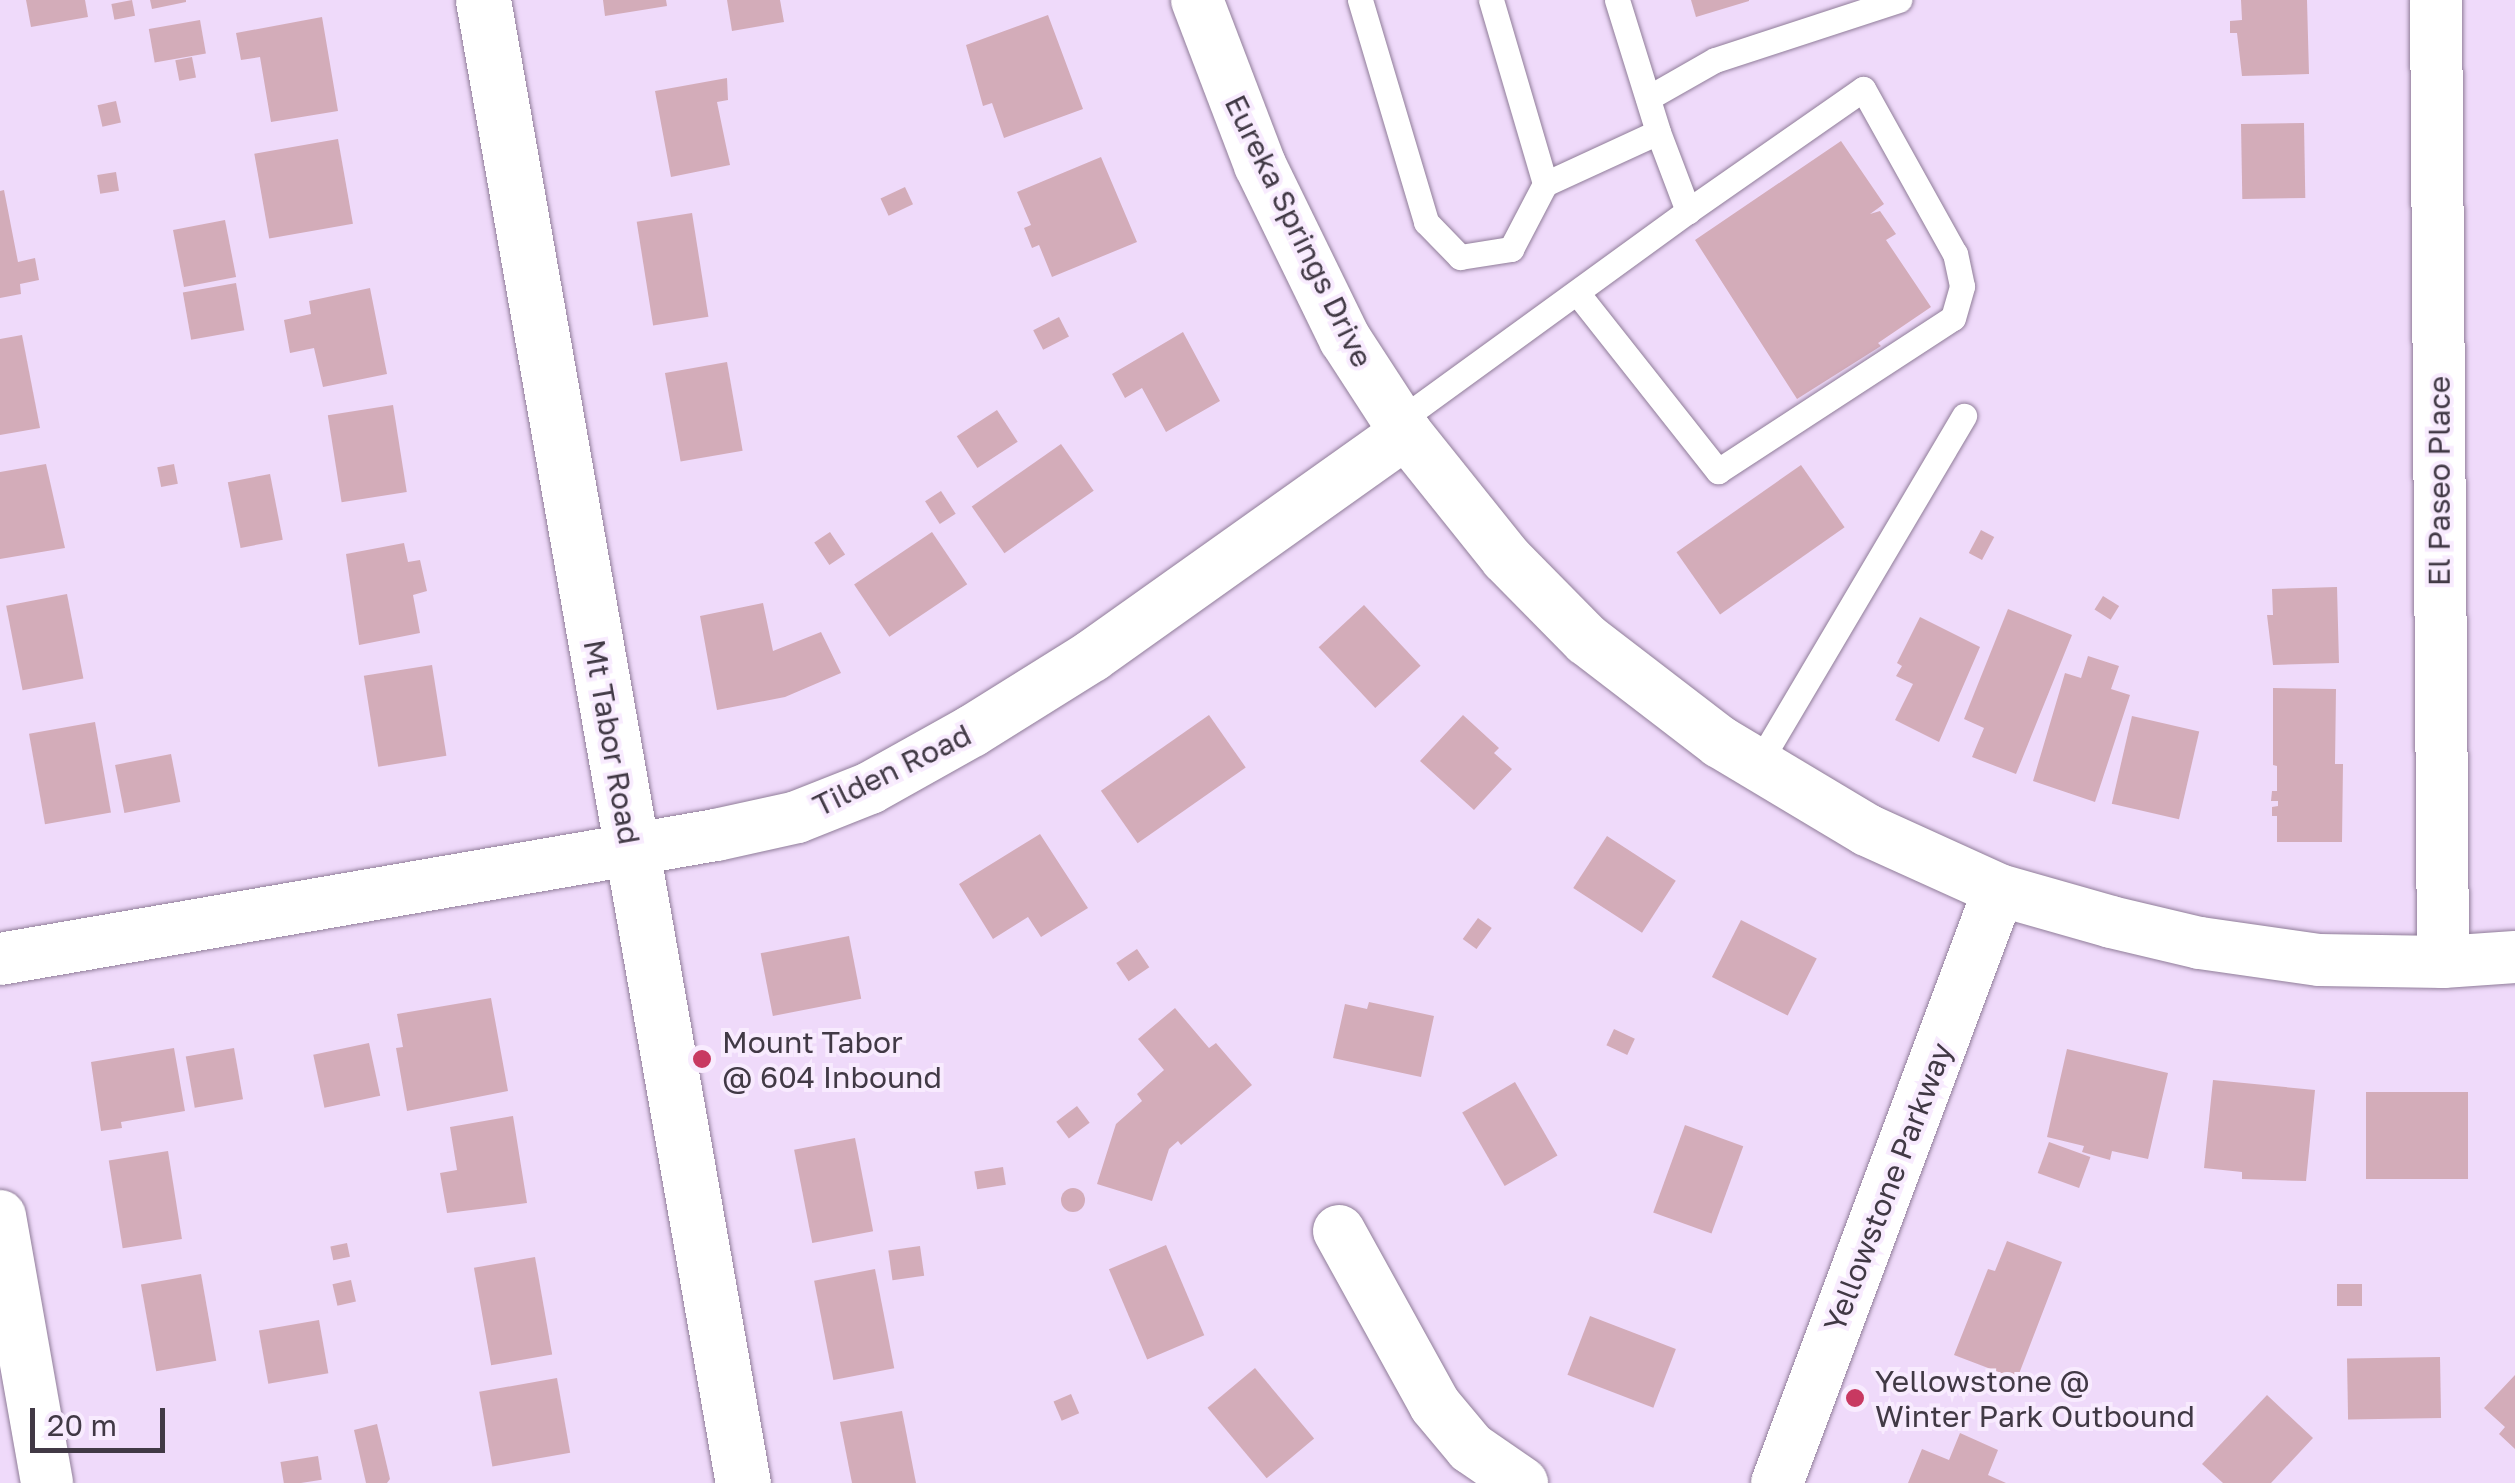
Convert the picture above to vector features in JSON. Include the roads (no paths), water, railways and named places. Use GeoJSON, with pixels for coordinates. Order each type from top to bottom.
{"type":"FeatureCollection","features":[{"type":"Feature","properties":{"kind":"street","name":"Mt Tabor Road"},"geometry":{"type":"LineString","coordinates":[[483,0],[742,1483]]}},
{"type":"Feature","properties":{"kind":"street","name":"Eureka Springs Drive"},"geometry":{"type":"LineString","coordinates":[[1197,0],[1260,165],[1345,339],[1402,427],[1506,558],[1587,640],[1756,766],[1867,830],[1999,890],[2111,922],[2260,954],[2319,960],[2443,962],[2515,956]]}},
{"type":"Feature","properties":{"kind":"street","name":"El Paseo Place"},"geometry":{"type":"LineString","coordinates":[[2436,0],[2443,962]]}},
{"type":"Feature","properties":{"kind":"street","name":"Tilden Road"},"geometry":{"type":"LineString","coordinates":[[0,959],[716,835],[797,817],[870,788],[972,732],[1092,656],[1402,427]]}},
{"type":"Feature","properties":{"kind":"street","name":"Yellowstone Parkway"},"geometry":{"type":"LineString","coordinates":[[1777,1483],[1999,890]]}},
{"type":"Feature","properties":{"kind":"street"},"geometry":{"type":"LineString","coordinates":[[0,1216],[11,1336],[47,1483]]}},
{"type":"Feature","properties":{"kind":"street"},"geometry":{"type":"LineString","coordinates":[[1339,1231],[1435,1405],[1471,1448],[1522,1483]]}},
{"type":"Feature","properties":{"kind":"lane"},"geometry":{"type":"LineString","coordinates":[[1360,0],[1426,222],[1460,257],[1511,250],[1546,184],[1658,132]]}},
{"type":"Feature","properties":{"kind":"lane"},"geometry":{"type":"LineString","coordinates":[[1491,0],[1546,184]]}},
{"type":"Feature","properties":{"kind":"lane"},"geometry":{"type":"LineString","coordinates":[[1618,0],[1658,132],[1688,211]]}},
{"type":"Feature","properties":{"kind":"lane"},"geometry":{"type":"LineString","coordinates":[[1648,98],[1715,60],[1900,0]]}},
{"type":"Feature","properties":{"kind":"lane"},"geometry":{"type":"LineString","coordinates":[[1402,427],[1578,294],[1688,211],[1863,89],[1954,254],[1962,286],[1952,318],[1718,471],[1578,294]]}},
{"type":"Feature","properties":{"kind":"lane"},"geometry":{"type":"LineString","coordinates":[[1756,766],[1964,416]]}},
{"type":"Feature","properties":{"kind":"place","name":"Mount Tabor @ 604 Inbound"},"geometry":{"type":"Point","coordinates":[702,1059]}},
{"type":"Feature","properties":{"kind":"place","name":"Yellowstone @ Winter Park Outbound"},"geometry":{"type":"Point","coordinates":[1855,1398]}}]}
